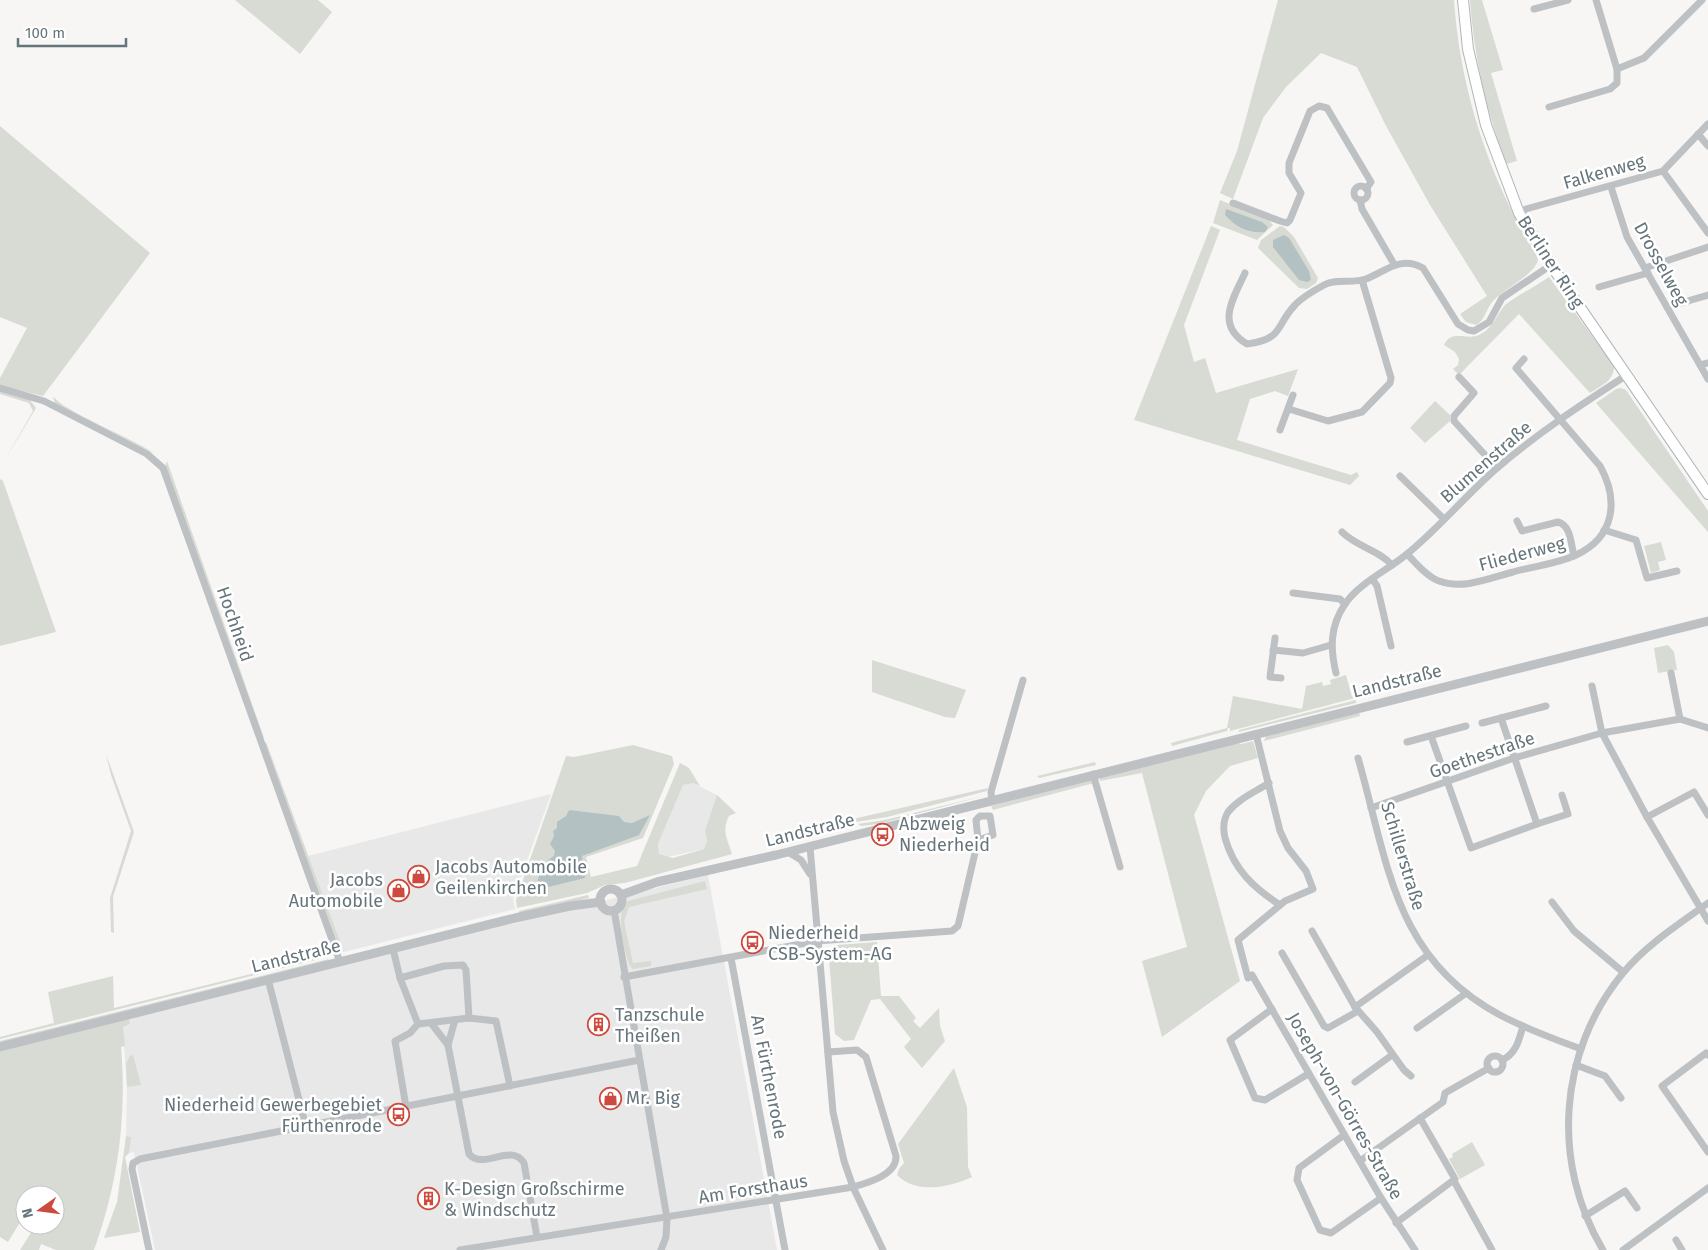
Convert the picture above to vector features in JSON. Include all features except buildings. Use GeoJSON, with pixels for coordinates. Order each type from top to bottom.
{"type":"FeatureCollection","features":[{"type":"Feature","properties":{"kind":"main road","name":"Berliner Ring"},"geometry":{"type":"LineString","coordinates":[[1463,0],[1468,49],[1482,110],[1498,162],[1519,213],[1551,265],[1708,494]]}},
{"type":"Feature","properties":{"kind":"street"},"geometry":{"type":"LineString","coordinates":[[1534,9],[1568,0]]}},
{"type":"Feature","properties":{"kind":"street"},"geometry":{"type":"LineString","coordinates":[[1549,107],[1615,87],[1618,77],[1617,69],[1596,0]]}},
{"type":"Feature","properties":{"kind":"street"},"geometry":{"type":"LineString","coordinates":[[1617,69],[1644,58],[1702,0]]}},
{"type":"Feature","properties":{"kind":"street"},"geometry":{"type":"LineString","coordinates":[[1233,202],[1280,221],[1287,222],[1290,220],[1301,193],[1289,173],[1289,163],[1310,111],[1319,106],[1327,108],[1371,182],[1366,189],[1367,196],[1360,200],[1362,210],[1394,264]]}},
{"type":"Feature","properties":{"kind":"street","name":"Falkenweg"},"geometry":{"type":"LineString","coordinates":[[1519,213],[1526,209],[1611,187],[1663,171],[1708,124]]}},
{"type":"Feature","properties":{"kind":"street"},"geometry":{"type":"LineString","coordinates":[[1698,134],[1708,146]]}},
{"type":"Feature","properties":{"kind":"street"},"geometry":{"type":"LineString","coordinates":[[1663,171],[1708,233]]}},
{"type":"Feature","properties":{"kind":"street","name":"Drosselweg"},"geometry":{"type":"LineString","coordinates":[[1611,187],[1627,237],[1708,379]]}},
{"type":"Feature","properties":{"kind":"street"},"geometry":{"type":"LineString","coordinates":[[1599,287],[1708,248]]}},
{"type":"Feature","properties":{"kind":"street"},"geometry":{"type":"LineString","coordinates":[[1246,273],[1232,302],[1228,319],[1235,335],[1247,344],[1276,335],[1295,304],[1324,285],[1334,281],[1362,280],[1394,264],[1419,265],[1423,268],[1458,324],[1474,331],[1488,322],[1502,298],[1551,265]]}},
{"type":"Feature","properties":{"kind":"street"},"geometry":{"type":"LineString","coordinates":[[1289,409],[1328,421],[1362,412],[1390,383],[1391,378],[1362,280]]}},
{"type":"Feature","properties":{"kind":"street"},"geometry":{"type":"LineString","coordinates":[[1668,307],[1708,295]]}},
{"type":"Feature","properties":{"kind":"street","name":"Fliederweg"},"geometry":{"type":"LineString","coordinates":[[1407,554],[1439,581],[1460,585],[1574,556],[1593,544],[1604,530],[1611,512],[1612,500],[1607,478],[1600,466],[1516,368],[1524,360]]}},
{"type":"Feature","properties":{"kind":"street"},"geometry":{"type":"LineString","coordinates":[[1700,365],[1708,363]]}},
{"type":"Feature","properties":{"kind":"street","name":"Blumenstraße"},"geometry":{"type":"LineString","coordinates":[[1336,673],[1331,645],[1337,618],[1344,604],[1407,554],[1497,468],[1560,418],[1627,375]]}},
{"type":"Feature","properties":{"kind":"street"},"geometry":{"type":"LineString","coordinates":[[1459,377],[1474,393],[1454,416],[1454,421],[1497,468]]}},
{"type":"Feature","properties":{"kind":"street","name":"Hochheid"},"geometry":{"type":"LineString","coordinates":[[0,388],[44,401],[147,454],[163,468],[340,962]]}},
{"type":"Feature","properties":{"kind":"street"},"geometry":{"type":"LineString","coordinates":[[1280,430],[1293,395]]}},
{"type":"Feature","properties":{"kind":"street"},"geometry":{"type":"LineString","coordinates":[[1400,476],[1444,518]]}},
{"type":"Feature","properties":{"kind":"street"},"geometry":{"type":"LineString","coordinates":[[1517,521],[1522,531],[1558,522],[1562,523],[1568,529],[1574,556]]}},
{"type":"Feature","properties":{"kind":"street"},"geometry":{"type":"LineString","coordinates":[[1604,530],[1636,540],[1647,578],[1677,571]]}},
{"type":"Feature","properties":{"kind":"street"},"geometry":{"type":"LineString","coordinates":[[1342,532],[1353,542],[1386,558],[1392,565]]}},
{"type":"Feature","properties":{"kind":"street"},"geometry":{"type":"LineString","coordinates":[[1372,580],[1377,586],[1391,646]]}},
{"type":"Feature","properties":{"kind":"street"},"geometry":{"type":"LineString","coordinates":[[1293,593],[1340,600],[1344,604]]}},
{"type":"Feature","properties":{"kind":"street","name":"Landstraße"},"geometry":{"type":"LineString","coordinates":[[0,1047],[268,979],[570,906],[601,902],[602,894],[608,889],[616,890],[621,895],[657,882],[810,847],[1093,774],[1708,621]]}},
{"type":"Feature","properties":{"kind":"street"},"geometry":{"type":"LineString","coordinates":[[1275,638],[1270,677],[1281,678]]}},
{"type":"Feature","properties":{"kind":"street"},"geometry":{"type":"LineString","coordinates":[[1273,650],[1303,653],[1331,645]]}},
{"type":"Feature","properties":{"kind":"street"},"geometry":{"type":"LineString","coordinates":[[1671,673],[1680,719]]}},
{"type":"Feature","properties":{"kind":"street"},"geometry":{"type":"LineString","coordinates":[[992,800],[991,792],[1023,680]]}},
{"type":"Feature","properties":{"kind":"street"},"geometry":{"type":"LineString","coordinates":[[1592,686],[1602,733],[1647,817],[1708,921]]}},
{"type":"Feature","properties":{"kind":"street"},"geometry":{"type":"LineString","coordinates":[[1482,723],[1546,706]]}},
{"type":"Feature","properties":{"kind":"street"},"geometry":{"type":"LineString","coordinates":[[1501,718],[1537,824]]}},
{"type":"Feature","properties":{"kind":"street","name":"Goethestraße"},"geometry":{"type":"LineString","coordinates":[[1371,808],[1514,758],[1602,733],[1680,719],[1708,728]]}},
{"type":"Feature","properties":{"kind":"street"},"geometry":{"type":"LineString","coordinates":[[1407,742],[1466,726]]}},
{"type":"Feature","properties":{"kind":"street"},"geometry":{"type":"LineString","coordinates":[[1256,734],[1269,784],[1280,831],[1288,848],[1306,872],[1313,889],[1280,905],[1248,880],[1240,871],[1228,846],[1224,828],[1229,811],[1240,800],[1269,784]]}},
{"type":"Feature","properties":{"kind":"street"},"geometry":{"type":"LineString","coordinates":[[1432,736],[1446,782],[1470,848],[1568,814],[1562,796]]}},
{"type":"Feature","properties":{"kind":"street","name":"Schillerstraße"},"geometry":{"type":"LineString","coordinates":[[1358,758],[1397,901],[1428,955],[1465,994],[1499,1015],[1581,1049]]}},
{"type":"Feature","properties":{"kind":"street"},"geometry":{"type":"LineString","coordinates":[[1093,774],[1120,867]]}},
{"type":"Feature","properties":{"kind":"street"},"geometry":{"type":"LineString","coordinates":[[1647,817],[1694,792],[1708,815]]}},
{"type":"Feature","properties":{"kind":"street"},"geometry":{"type":"LineString","coordinates":[[624,977],[817,941],[955,930],[978,840]]}},
{"type":"Feature","properties":{"kind":"street"},"geometry":{"type":"LineString","coordinates":[[810,847],[833,1112],[844,1161],[853,1187],[884,1250]]}},
{"type":"Feature","properties":{"kind":"street"},"geometry":{"type":"LineString","coordinates":[[788,852],[801,860],[812,876]]}},
{"type":"Feature","properties":{"kind":"street"},"geometry":{"type":"LineString","coordinates":[[601,902],[606,909],[614,910],[620,906],[621,895]]}},
{"type":"Feature","properties":{"kind":"street"},"geometry":{"type":"LineString","coordinates":[[1552,902],[1574,931],[1623,972]]}},
{"type":"Feature","properties":{"kind":"street"},"geometry":{"type":"LineString","coordinates":[[1603,1250],[1585,1216],[1577,1195],[1568,1149],[1570,1099],[1576,1065],[1581,1049],[1598,1012],[1623,972],[1642,953],[1708,903]]}},
{"type":"Feature","properties":{"kind":"street","name":"Joseph-von-Görres-Straße"},"geometry":{"type":"LineString","coordinates":[[1280,905],[1238,940],[1250,976],[1272,1009],[1396,1223],[1415,1250]]}},
{"type":"Feature","properties":{"kind":"street"},"geometry":{"type":"LineString","coordinates":[[614,910],[624,977],[667,1218],[666,1237],[661,1250]]}},
{"type":"Feature","properties":{"kind":"street"},"geometry":{"type":"LineString","coordinates":[[1312,931],[1357,1009],[1404,1070],[1412,1076]]}},
{"type":"Feature","properties":{"kind":"street"},"geometry":{"type":"LineString","coordinates":[[393,949],[400,978],[418,1024]]}},
{"type":"Feature","properties":{"kind":"street"},"geometry":{"type":"LineString","coordinates":[[1282,953],[1324,1026],[1328,1028],[1357,1009],[1428,955]]}},
{"type":"Feature","properties":{"kind":"street","name":"An Fürthenrode"},"geometry":{"type":"LineString","coordinates":[[731,958],[785,1250]]}},
{"type":"Feature","properties":{"kind":"street"},"geometry":{"type":"LineString","coordinates":[[400,978],[444,966],[463,965],[466,970],[469,1018]]}},
{"type":"Feature","properties":{"kind":"street"},"geometry":{"type":"LineString","coordinates":[[268,979],[306,1127]]}},
{"type":"Feature","properties":{"kind":"street"},"geometry":{"type":"LineString","coordinates":[[1417,1028],[1465,994]]}},
{"type":"Feature","properties":{"kind":"street"},"geometry":{"type":"LineString","coordinates":[[1272,1009],[1230,1040],[1255,1098],[1265,1100],[1308,1074]]}},
{"type":"Feature","properties":{"kind":"street"},"geometry":{"type":"LineString","coordinates":[[406,1107],[394,1041],[400,1036],[410,1033],[418,1024],[469,1018],[496,1021],[510,1086]]}},
{"type":"Feature","properties":{"kind":"street"},"geometry":{"type":"LineString","coordinates":[[455,1020],[448,1046],[466,1148],[472,1157],[481,1160],[515,1154],[524,1164],[537,1237]]}},
{"type":"Feature","properties":{"kind":"street"},"geometry":{"type":"LineString","coordinates":[[431,1023],[448,1046]]}},
{"type":"Feature","properties":{"kind":"street"},"geometry":{"type":"LineString","coordinates":[[1360,1161],[1443,1102],[1445,1093],[1489,1068],[1490,1058],[1498,1056],[1502,1060],[1508,1057],[1517,1046],[1523,1026]]}},
{"type":"Feature","properties":{"kind":"street","name":"Am Forsthaus"},"geometry":{"type":"LineString","coordinates":[[460,1250],[853,1187],[886,1174],[895,1165],[896,1156],[866,1057],[858,1050],[828,1052]]}},
{"type":"Feature","properties":{"kind":"street"},"geometry":{"type":"LineString","coordinates":[[1708,1053],[1662,1086],[1708,1152]]}},
{"type":"Feature","properties":{"kind":"street"},"geometry":{"type":"LineString","coordinates":[[1355,1082],[1392,1055]]}},
{"type":"Feature","properties":{"kind":"street"},"geometry":{"type":"LineString","coordinates":[[149,1250],[132,1172],[135,1161],[639,1060]]}},
{"type":"Feature","properties":{"kind":"street"},"geometry":{"type":"LineString","coordinates":[[1576,1065],[1605,1076],[1622,1098]]}},
{"type":"Feature","properties":{"kind":"street"},"geometry":{"type":"LineString","coordinates":[[1420,1118],[1455,1179],[1454,1181],[1492,1250]]}},
{"type":"Feature","properties":{"kind":"street"},"geometry":{"type":"LineString","coordinates":[[1344,1135],[1298,1168],[1297,1180],[1320,1230],[1331,1233],[1381,1198]]}},
{"type":"Feature","properties":{"kind":"street"},"geometry":{"type":"LineString","coordinates":[[1396,1223],[1454,1181]]}},
{"type":"Feature","properties":{"kind":"street"},"geometry":{"type":"LineString","coordinates":[[1623,1250],[1708,1188]]}},
{"type":"Feature","properties":{"kind":"street"},"geometry":{"type":"LineString","coordinates":[[1585,1216],[1626,1191],[1637,1208]]}},
{"type":"Feature","properties":{"kind":"street"},"geometry":{"type":"LineString","coordinates":[[1676,1240],[1682,1250]]}},
{"type":"Feature","properties":{"kind":"shaded area"},"geometry":{"type":"Polygon","coordinates":[[[235,0],[318,0],[332,12],[300,54],[235,0]]]}},
{"type":"Feature","properties":{"kind":"shaded area"},"geometry":{"type":"Polygon","coordinates":[[[1278,0],[1454,0],[1463,67],[1470,100],[1480,132],[1504,195],[1538,260],[1526,276],[1494,300],[1482,320],[1476,325],[1466,322],[1460,314],[1487,296],[1430,205],[1385,124],[1357,67],[1321,53],[1286,87],[1263,118],[1233,199],[1220,193],[1237,151],[1278,0]]]}},
{"type":"Feature","properties":{"kind":"shaded area"},"geometry":{"type":"Polygon","coordinates":[[[1470,0],[1482,0],[1503,70],[1491,73],[1517,161],[1506,164],[1492,124],[1482,83],[1474,42],[1470,0]]]}},
{"type":"Feature","properties":{"kind":"shaded area"},"geometry":{"type":"Polygon","coordinates":[[[0,126],[150,253],[43,396],[0,386],[0,378],[27,328],[0,317],[0,126]]]}},
{"type":"Feature","properties":{"kind":"shaded area"},"geometry":{"type":"Polygon","coordinates":[[[1220,200],[1269,220],[1273,225],[1257,240],[1213,223],[1220,200]]]}},
{"type":"Feature","properties":{"kind":"shaded area"},"geometry":{"type":"Polygon","coordinates":[[[1226,209],[1262,222],[1268,227],[1265,232],[1243,229],[1225,215],[1226,209]]]}},
{"type":"Feature","properties":{"kind":"shaded area"},"geometry":{"type":"Polygon","coordinates":[[[1211,226],[1220,230],[1184,325],[1194,362],[1205,358],[1216,393],[1298,369],[1288,396],[1275,391],[1250,399],[1237,440],[1351,475],[1357,472],[1359,476],[1350,485],[1134,420],[1211,226]]]}},
{"type":"Feature","properties":{"kind":"shaded area"},"geometry":{"type":"Polygon","coordinates":[[[1280,226],[1284,227],[1294,237],[1318,278],[1316,283],[1307,289],[1299,288],[1258,248],[1261,240],[1280,226]]]}},
{"type":"Feature","properties":{"kind":"shaded area"},"geometry":{"type":"Polygon","coordinates":[[[1284,235],[1289,238],[1309,271],[1311,280],[1307,282],[1299,280],[1273,247],[1273,240],[1284,235]]]}},
{"type":"Feature","properties":{"kind":"shaded area"},"geometry":{"type":"Polygon","coordinates":[[[1549,277],[1614,366],[1610,379],[1590,393],[1519,314],[1459,375],[1453,369],[1458,365],[1459,359],[1455,352],[1444,345],[1447,340],[1456,336],[1470,337],[1481,334],[1489,328],[1506,304],[1549,277]]]}},
{"type":"Feature","properties":{"kind":"shaded area"},"geometry":{"type":"Polygon","coordinates":[[[1616,389],[1626,390],[1708,511],[1708,532],[1596,403],[1616,389]]]}},
{"type":"Feature","properties":{"kind":"shaded area"},"geometry":{"type":"Polygon","coordinates":[[[0,390],[29,399],[36,408],[3,463],[33,411],[29,403],[0,394],[0,390]]]}},
{"type":"Feature","properties":{"kind":"shaded area"},"geometry":{"type":"Polygon","coordinates":[[[53,396],[70,410],[155,454],[55,404],[53,396]]]}},
{"type":"Feature","properties":{"kind":"shaded area"},"geometry":{"type":"Polygon","coordinates":[[[1435,401],[1450,415],[1450,421],[1425,443],[1410,428],[1435,401]]]}},
{"type":"Feature","properties":{"kind":"shaded area"},"geometry":{"type":"Polygon","coordinates":[[[167,461],[264,738],[262,737],[165,467],[167,461]]]}},
{"type":"Feature","properties":{"kind":"shaded area"},"geometry":{"type":"Polygon","coordinates":[[[0,479],[3,481],[56,632],[0,646],[0,479]]]}},
{"type":"Feature","properties":{"kind":"shaded area"},"geometry":{"type":"Polygon","coordinates":[[[1661,542],[1666,560],[1658,562],[1660,570],[1651,573],[1644,546],[1661,542]]]}},
{"type":"Feature","properties":{"kind":"shaded area"},"geometry":{"type":"Polygon","coordinates":[[[1668,645],[1674,652],[1677,670],[1658,673],[1654,648],[1668,645]]]}},
{"type":"Feature","properties":{"kind":"shaded area"},"geometry":{"type":"Polygon","coordinates":[[[872,660],[966,690],[955,718],[945,717],[872,692],[872,660]]]}},
{"type":"Feature","properties":{"kind":"shaded area"},"geometry":{"type":"Polygon","coordinates":[[[1346,675],[1352,697],[1355,698],[1230,731],[1230,728],[1228,728],[1227,731],[1172,746],[1171,743],[1227,728],[1233,696],[1302,709],[1306,686],[1322,682],[1323,686],[1331,684],[1330,680],[1346,675]]]}},
{"type":"Feature","properties":{"kind":"shaded area"},"geometry":{"type":"Polygon","coordinates":[[[1356,700],[1356,703],[1239,732],[1239,730],[1356,700]]]}},
{"type":"Feature","properties":{"kind":"shaded area"},"geometry":{"type":"Polygon","coordinates":[[[1359,712],[1360,716],[1264,741],[1266,736],[1359,712]]]}},
{"type":"Feature","properties":{"kind":"shaded area"},"geometry":{"type":"Polygon","coordinates":[[[1253,741],[1258,758],[1230,766],[1206,791],[1194,815],[1240,981],[1162,1037],[1142,961],[1187,947],[1142,773],[1100,781],[1099,777],[1235,742],[1241,744],[1253,741]]]}},
{"type":"Feature","properties":{"kind":"shaded area"},"geometry":{"type":"Polygon","coordinates":[[[266,742],[344,952],[338,949],[264,744],[266,742]]]}},
{"type":"Feature","properties":{"kind":"shaded area"},"geometry":{"type":"Polygon","coordinates":[[[633,745],[672,756],[674,764],[643,838],[586,857],[591,877],[637,866],[680,763],[689,768],[700,786],[693,783],[683,785],[658,844],[659,854],[673,858],[704,849],[707,841],[705,830],[717,795],[736,813],[729,816],[725,831],[732,854],[625,883],[605,885],[587,893],[517,908],[516,900],[566,756],[574,757],[633,745]]]}},
{"type":"Feature","properties":{"kind":"shaded area"},"geometry":{"type":"Polygon","coordinates":[[[106,754],[134,832],[113,897],[114,933],[111,932],[110,898],[131,831],[111,775],[106,754]]]}},
{"type":"Feature","properties":{"kind":"shaded area"},"geometry":{"type":"Polygon","coordinates":[[[1095,762],[1096,765],[1039,778],[1037,776],[1095,762]]]}},
{"type":"Feature","properties":{"kind":"shaded area"},"geometry":{"type":"Polygon","coordinates":[[[1092,779],[1094,783],[993,810],[991,806],[1092,779]]]}},
{"type":"Feature","properties":{"kind":"shaded area"},"geometry":{"type":"Polygon","coordinates":[[[693,783],[717,795],[705,830],[707,841],[704,849],[667,857],[659,854],[658,844],[683,785],[693,783]]]}},
{"type":"Feature","properties":{"kind":"shaded area"},"geometry":{"type":"Polygon","coordinates":[[[988,788],[987,791],[887,817],[849,823],[823,832],[834,824],[988,788]]]}},
{"type":"Feature","properties":{"kind":"shaded area","name":"Jacobs Automobile Geilenkirchen"},"geometry":{"type":"Polygon","coordinates":[[[551,794],[513,899],[515,909],[344,952],[308,856],[551,794]]]}},
{"type":"Feature","properties":{"kind":"shaded area"},"geometry":{"type":"Polygon","coordinates":[[[987,795],[879,824],[861,826],[858,824],[885,820],[987,795]]]}},
{"type":"Feature","properties":{"kind":"shaded area"},"geometry":{"type":"Polygon","coordinates":[[[569,810],[619,816],[624,822],[632,823],[650,815],[639,835],[582,856],[585,878],[540,889],[537,883],[541,871],[547,861],[554,856],[555,851],[550,844],[554,836],[553,831],[557,828],[557,822],[566,816],[569,810]]]}},
{"type":"Feature","properties":{"kind":"shaded area"},"geometry":{"type":"Polygon","coordinates":[[[708,875],[777,1250],[155,1250],[134,1152],[129,1153],[130,1137],[126,1136],[127,1091],[123,1027],[130,1024],[129,1019],[708,875]]]}},
{"type":"Feature","properties":{"kind":"shaded area"},"geometry":{"type":"Polygon","coordinates":[[[705,881],[707,889],[629,907],[624,921],[633,963],[651,961],[651,966],[633,969],[630,966],[623,942],[621,923],[624,907],[628,901],[705,881]]]}},
{"type":"Feature","properties":{"kind":"shaded area"},"geometry":{"type":"Polygon","coordinates":[[[588,895],[589,898],[519,914],[519,911],[588,895]]]}},
{"type":"Feature","properties":{"kind":"shaded area"},"geometry":{"type":"Polygon","coordinates":[[[877,942],[881,996],[899,996],[916,1018],[913,1021],[920,1028],[939,1008],[940,1026],[945,1041],[922,1068],[904,1047],[911,1039],[880,999],[871,1000],[854,1040],[844,1041],[835,1034],[829,958],[830,949],[837,945],[877,942]]]}},
{"type":"Feature","properties":{"kind":"shaded area"},"geometry":{"type":"Polygon","coordinates":[[[332,954],[331,956],[0,1039],[0,1037],[54,1023],[48,992],[113,976],[114,1008],[332,954]]]}},
{"type":"Feature","properties":{"kind":"shaded area"},"geometry":{"type":"Polygon","coordinates":[[[329,959],[327,961],[0,1043],[0,1041],[329,959]]]}},
{"type":"Feature","properties":{"kind":"shaded area"},"geometry":{"type":"Polygon","coordinates":[[[129,1019],[130,1024],[123,1027],[125,1046],[121,1047],[123,1099],[119,1150],[109,1200],[94,1250],[56,1250],[41,1244],[39,1250],[20,1250],[30,1235],[65,1235],[65,1185],[15,1185],[15,1230],[8,1242],[0,1237],[0,1051],[129,1019]]]}},
{"type":"Feature","properties":{"kind":"shaded area"},"geometry":{"type":"Polygon","coordinates":[[[133,1055],[141,1085],[127,1087],[126,1063],[130,1056],[133,1055]]]}},
{"type":"Feature","properties":{"kind":"shaded area"},"geometry":{"type":"Polygon","coordinates":[[[954,1068],[967,1107],[968,1167],[972,1177],[944,1186],[924,1187],[914,1185],[897,1175],[904,1163],[898,1144],[954,1068]]]}},
{"type":"Feature","properties":{"kind":"shaded area"},"geometry":{"type":"Polygon","coordinates":[[[126,1136],[131,1137],[129,1153],[125,1157],[140,1232],[104,1238],[117,1202],[126,1136]]]}},
{"type":"Feature","properties":{"kind":"shaded area"},"geometry":{"type":"Polygon","coordinates":[[[1472,1142],[1485,1165],[1460,1179],[1449,1159],[1453,1157],[1452,1154],[1472,1142]]]}},
{"type":"Feature","properties":{"kind":"place","name":"Abzweig Niederheid"},"geometry":{"type":"Point","coordinates":[883,834]}},
{"type":"Feature","properties":{"kind":"place","name":"Jacobs Automobile Geilenkirchen"},"geometry":{"type":"Point","coordinates":[419,877]}},
{"type":"Feature","properties":{"kind":"place","name":"Jacobs Automobile"},"geometry":{"type":"Point","coordinates":[399,890]}},
{"type":"Feature","properties":{"kind":"place","name":"Niederheid CSB-System-AG"},"geometry":{"type":"Point","coordinates":[752,943]}},
{"type":"Feature","properties":{"kind":"place","name":"Tanzschule Theißen"},"geometry":{"type":"Point","coordinates":[599,1025]}},
{"type":"Feature","properties":{"kind":"place","name":"Mr. Big"},"geometry":{"type":"Point","coordinates":[610,1098]}},
{"type":"Feature","properties":{"kind":"place","name":"Niederheid Gewerbegebiet Fürthenrode"},"geometry":{"type":"Point","coordinates":[398,1115]}},
{"type":"Feature","properties":{"kind":"place","name":"K-Design Großschirme & Windschutz"},"geometry":{"type":"Point","coordinates":[428,1199]}}]}
